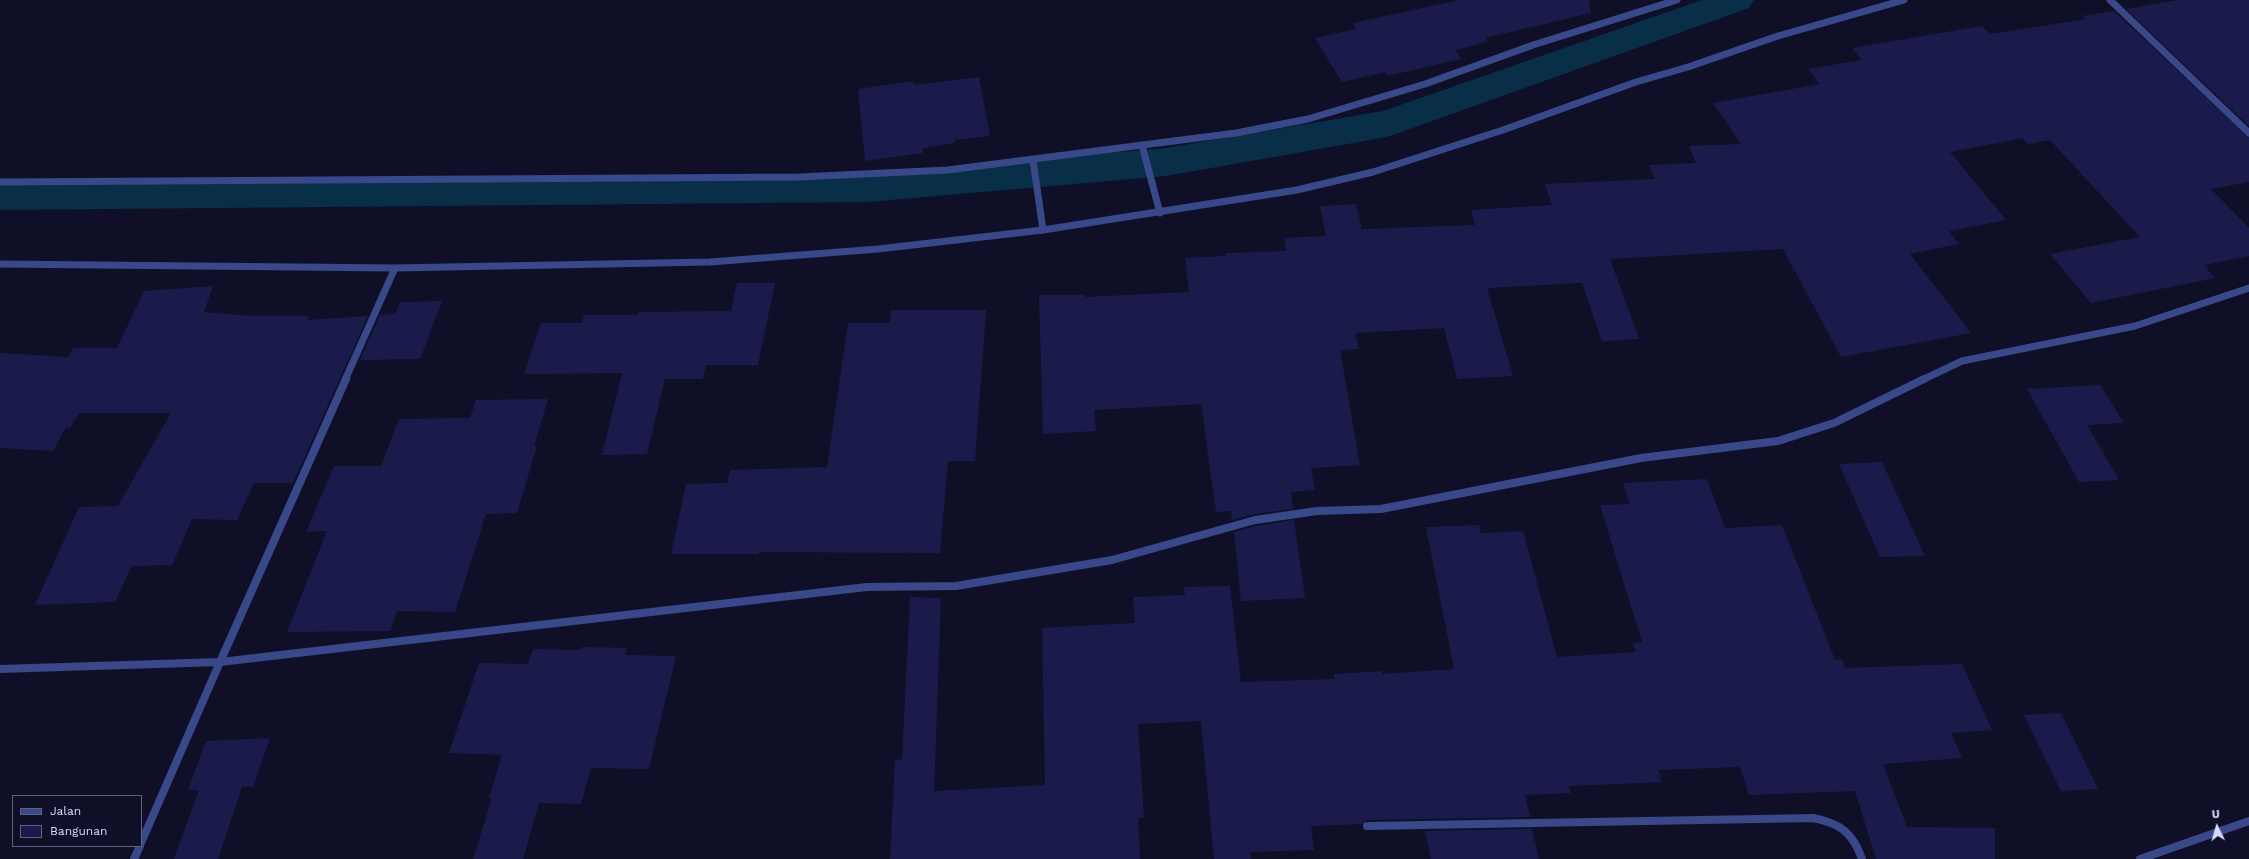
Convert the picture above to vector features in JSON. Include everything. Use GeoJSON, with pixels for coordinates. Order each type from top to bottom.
{"type":"FeatureCollection","features":[{"type":"Feature","properties":{"kind":"street"},"geometry":{"type":"LineString","coordinates":[[0,182],[219,182],[799,177],[948,170],[1236,133],[1308,119],[1425,84],[1533,45],[1677,0]]}},
{"type":"Feature","properties":{"kind":"street"},"geometry":{"type":"LineString","coordinates":[[0,264],[395,268],[710,262],[878,249],[1043,230],[1160,213],[1297,190],[1374,172],[1503,130],[1636,82],[1688,67],[1778,36],[1904,0]]}},
{"type":"Feature","properties":{"kind":"street"},"geometry":{"type":"LineString","coordinates":[[2110,0],[2249,133]]}},
{"type":"Feature","properties":{"kind":"street"},"geometry":{"type":"LineString","coordinates":[[1142,144],[1160,213]]}},
{"type":"Feature","properties":{"kind":"street"},"geometry":{"type":"LineString","coordinates":[[1033,160],[1043,230]]}},
{"type":"Feature","properties":{"kind":"street"},"geometry":{"type":"LineString","coordinates":[[142,841],[395,268]]}},
{"type":"Feature","properties":{"kind":"street"},"geometry":{"type":"LineString","coordinates":[[0,669],[220,662],[867,587],[956,586],[1112,560],[1255,520],[1317,512],[1381,509],[1641,458],[1778,441],[1834,423],[1962,361],[2135,326],[2249,288]]}},
{"type":"Feature","properties":{"kind":"street"},"geometry":{"type":"LineString","coordinates":[[1367,826],[1813,818],[1828,820],[1843,826],[1854,839],[1862,859]]}},
{"type":"Feature","properties":{"kind":"street"},"geometry":{"type":"LineString","coordinates":[[2140,859],[2249,821]]}},
{"type":"Feature","properties":{"kind":"street"},"geometry":{"type":"LineString","coordinates":[[134,859],[140,847]]}},
{"type":"Feature","properties":{"kind":"building"},"geometry":{"type":"Polygon","coordinates":[[[1460,0],[1589,0],[1591,13],[1485,38],[1488,42],[1455,50],[1462,59],[1387,76],[1385,72],[1342,82],[1315,38],[1357,29],[1353,23],[1460,0]]]}},
{"type":"Feature","properties":{"kind":"building"},"geometry":{"type":"Polygon","coordinates":[[[2177,0],[2249,0],[2249,126],[2126,9],[2177,0]]]}},
{"type":"Feature","properties":{"kind":"building"},"geometry":{"type":"Polygon","coordinates":[[[2114,11],[2249,138],[2249,182],[2211,189],[2249,228],[2249,256],[2204,265],[2215,278],[2091,303],[2050,254],[2140,237],[2050,140],[2028,144],[2023,138],[1950,152],[2006,220],[1949,231],[1959,244],[1910,254],[1971,333],[1841,357],[1783,249],[1610,259],[1639,339],[1602,341],[1582,283],[1487,288],[1513,376],[1457,379],[1444,328],[1355,333],[1359,349],[1340,350],[1360,465],[1311,468],[1315,490],[1291,492],[1293,509],[1254,514],[1232,520],[1231,511],[1216,512],[1201,404],[1094,410],[1096,431],[1043,434],[1039,295],[1085,295],[1085,297],[1189,292],[1185,258],[1225,256],[1225,253],[1286,251],[1284,238],[1326,236],[1320,206],[1356,204],[1362,229],[1475,225],[1471,210],[1552,205],[1545,184],[1655,179],[1649,165],[1696,163],[1689,146],[1741,144],[1713,103],[1820,84],[1808,69],[1862,60],[1852,48],[1982,26],[1990,34],[2086,19],[2082,16],[2114,11]]]}},
{"type":"Feature","properties":{"kind":"building"},"geometry":{"type":"Polygon","coordinates":[[[979,77],[990,136],[955,140],[955,143],[923,148],[923,153],[865,161],[858,89],[913,81],[914,85],[979,77]]]}},
{"type":"Feature","properties":{"kind":"building"},"geometry":{"type":"Polygon","coordinates":[[[737,283],[775,283],[758,365],[706,365],[703,379],[665,379],[647,454],[602,455],[622,373],[524,374],[541,323],[582,323],[584,315],[637,315],[638,312],[731,311],[737,283]]]}},
{"type":"Feature","properties":{"kind":"building"},"geometry":{"type":"Polygon","coordinates":[[[213,286],[204,312],[252,316],[309,316],[308,320],[368,316],[293,483],[254,483],[237,520],[192,519],[172,565],[132,566],[115,602],[35,605],[79,507],[118,506],[171,413],[79,413],[69,429],[66,427],[53,451],[0,448],[0,353],[69,357],[73,348],[117,348],[144,291],[213,286]]]}},
{"type":"Feature","properties":{"kind":"building"},"geometry":{"type":"Polygon","coordinates":[[[442,301],[420,359],[360,360],[380,315],[395,314],[400,302],[442,301]]]}},
{"type":"Feature","properties":{"kind":"building"},"geometry":{"type":"Polygon","coordinates":[[[891,310],[986,310],[975,461],[948,461],[940,553],[759,552],[759,554],[671,554],[686,484],[727,483],[730,470],[827,467],[848,323],[890,323],[891,310]]]}},
{"type":"Feature","properties":{"kind":"building"},"geometry":{"type":"Polygon","coordinates":[[[2100,385],[2124,423],[2087,425],[2119,480],[2079,482],[2027,389],[2100,385]]]}},
{"type":"Feature","properties":{"kind":"building"},"geometry":{"type":"Polygon","coordinates":[[[548,399],[534,446],[537,446],[517,513],[486,514],[455,612],[397,611],[390,631],[287,632],[327,531],[306,532],[334,466],[381,466],[399,419],[470,418],[476,400],[548,399]]]}},
{"type":"Feature","properties":{"kind":"building"},"geometry":{"type":"Polygon","coordinates":[[[1882,462],[1925,556],[1880,557],[1839,464],[1882,462]]]}},
{"type":"Feature","properties":{"kind":"building"},"geometry":{"type":"Polygon","coordinates":[[[1707,479],[1725,528],[1782,525],[1835,660],[1842,659],[1845,668],[1962,664],[1992,730],[1951,733],[1962,758],[1883,764],[1907,827],[1995,828],[1995,859],[1876,859],[1855,791],[1749,795],[1740,767],[1658,770],[1662,782],[1569,786],[1571,793],[1525,795],[1530,817],[1367,820],[1362,824],[1311,826],[1314,850],[1250,852],[1251,859],[1214,859],[1201,721],[1138,724],[1144,818],[1138,818],[1140,859],[890,859],[895,760],[902,759],[910,597],[941,598],[934,791],[1045,785],[1042,628],[1135,623],[1133,597],[1185,595],[1184,587],[1230,586],[1241,682],[1335,679],[1334,674],[1382,671],[1382,674],[1454,669],[1426,527],[1479,525],[1481,533],[1523,531],[1557,657],[1636,652],[1633,643],[1642,642],[1600,505],[1630,504],[1623,483],[1707,479]]]}},
{"type":"Feature","properties":{"kind":"building"},"geometry":{"type":"Polygon","coordinates":[[[1294,520],[1305,598],[1241,601],[1234,532],[1256,526],[1294,520]]]}},
{"type":"Feature","properties":{"kind":"building"},"geometry":{"type":"Polygon","coordinates":[[[582,647],[627,648],[625,655],[676,656],[649,769],[591,768],[581,804],[539,803],[523,859],[473,859],[492,798],[489,798],[502,755],[449,753],[479,663],[528,664],[533,649],[581,650],[582,647]]]}},
{"type":"Feature","properties":{"kind":"building"},"geometry":{"type":"Polygon","coordinates":[[[2061,713],[2098,789],[2061,791],[2024,715],[2061,713]]]}},
{"type":"Feature","properties":{"kind":"building"},"geometry":{"type":"Polygon","coordinates":[[[270,738],[253,787],[242,787],[218,859],[174,859],[199,790],[188,790],[206,741],[270,738]]]}},
{"type":"Feature","properties":{"kind":"building"},"geometry":{"type":"Polygon","coordinates":[[[1532,829],[1539,859],[1431,859],[1425,831],[1532,829]]]}},
{"type":"Feature","properties":{"kind":"waterway"},"geometry":{"type":"LineString","coordinates":[[0,196],[867,188],[1166,162],[1387,124],[1737,0]]}}]}
